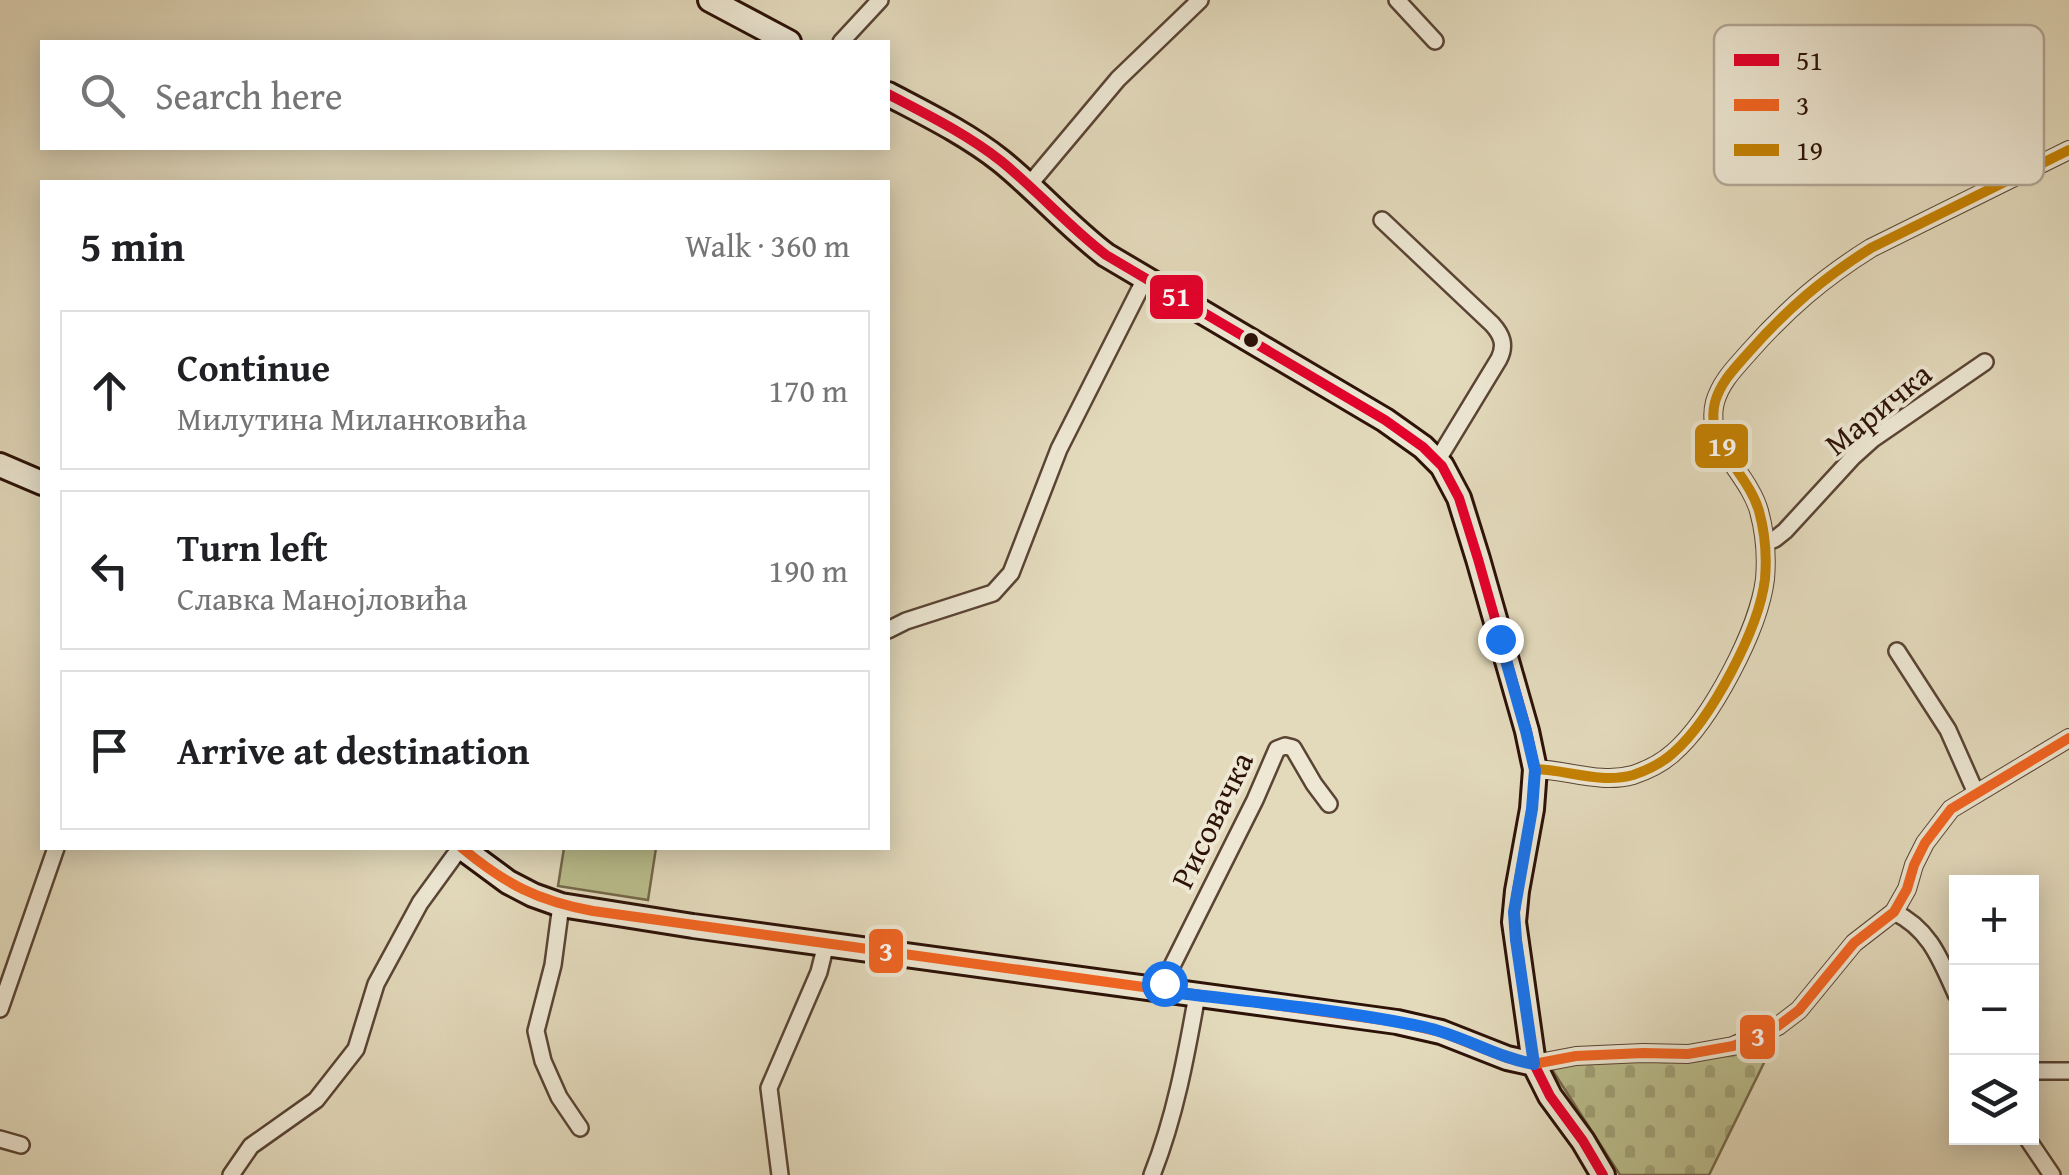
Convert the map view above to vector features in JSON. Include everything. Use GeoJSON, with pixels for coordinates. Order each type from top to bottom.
{"type":"FeatureCollection","features":[{"type":"Feature","properties":{"kind":"main road"},"geometry":{"type":"LineString","coordinates":[[714,1],[786,40]]}},
{"type":"Feature","properties":{"kind":"main road"},"geometry":{"type":"LineString","coordinates":[[890,95],[974,142],[1106,254],[1385,420],[1438,461],[1459,498],[1535,770],[1514,912],[1534,1064],[1550,1096],[1603,1175]]}},
{"type":"Feature","properties":{"kind":"main road"},"geometry":{"type":"LineString","coordinates":[[0,465],[40,482]]}},
{"type":"Feature","properties":{"kind":"main road"},"geometry":{"type":"LineString","coordinates":[[464,850],[508,882],[561,905],[1343,1014],[1456,1036],[1507,1058],[1534,1064]]}},
{"type":"Feature","properties":{"kind":"street"},"geometry":{"type":"LineString","coordinates":[[843,40],[880,0]]}},
{"type":"Feature","properties":{"kind":"street"},"geometry":{"type":"LineString","coordinates":[[1029,185],[1118,80],[1200,0]]}},
{"type":"Feature","properties":{"kind":"street"},"geometry":{"type":"LineString","coordinates":[[1397,0],[1435,41]]}},
{"type":"Feature","properties":{"kind":"street"},"geometry":{"type":"LineString","coordinates":[[2044,162],[2069,150]]}},
{"type":"Feature","properties":{"kind":"street"},"geometry":{"type":"LineString","coordinates":[[1535,770],[1618,778],[1647,770],[1676,750],[1693,731],[1723,685],[1750,632],[1764,582],[1765,543],[1754,494],[1716,436],[1712,418],[1726,378],[1789,308],[1845,264],[1998,185]]}},
{"type":"Feature","properties":{"kind":"street"},"geometry":{"type":"LineString","coordinates":[[1382,220],[1492,324],[1504,345],[1438,461]]}},
{"type":"Feature","properties":{"kind":"street"},"geometry":{"type":"LineString","coordinates":[[890,629],[994,593],[1010,573],[1060,449],[1144,279]]}},
{"type":"Feature","properties":{"kind":"street","name":"Маричка"},"geometry":{"type":"LineString","coordinates":[[1765,543],[1785,531],[1873,439],[1985,362]]}},
{"type":"Feature","properties":{"kind":"street"},"geometry":{"type":"LineString","coordinates":[[1896,651],[1948,730],[1976,794]]}},
{"type":"Feature","properties":{"kind":"street"},"geometry":{"type":"LineString","coordinates":[[1534,1064],[1576,1056],[1688,1054],[1733,1046],[1762,1035],[1799,1010],[1854,943],[1894,912],[1930,834],[1951,808],[2069,738]]}},
{"type":"Feature","properties":{"kind":"street","name":"Рисовачка"},"geometry":{"type":"LineString","coordinates":[[1162,991],[1277,749],[1294,748],[1329,804]]}},
{"type":"Feature","properties":{"kind":"street"},"geometry":{"type":"LineString","coordinates":[[0,1009],[55,850]]}},
{"type":"Feature","properties":{"kind":"street"},"geometry":{"type":"LineString","coordinates":[[231,1175],[251,1146],[316,1100],[356,1050],[376,984],[420,903],[460,850]]}},
{"type":"Feature","properties":{"kind":"street"},"geometry":{"type":"LineString","coordinates":[[561,905],[553,965],[536,1031],[558,1097],[580,1128]]}},
{"type":"Feature","properties":{"kind":"street"},"geometry":{"type":"LineString","coordinates":[[1894,912],[1924,932],[1949,978]]}},
{"type":"Feature","properties":{"kind":"street"},"geometry":{"type":"LineString","coordinates":[[780,1175],[769,1088],[820,972],[826,944]]}},
{"type":"Feature","properties":{"kind":"street"},"geometry":{"type":"LineString","coordinates":[[1152,1175],[1178,1097],[1197,995]]}},
{"type":"Feature","properties":{"kind":"street"},"geometry":{"type":"LineString","coordinates":[[2039,1071],[2069,1071]]}},
{"type":"Feature","properties":{"kind":"street"},"geometry":{"type":"LineString","coordinates":[[0,1139],[21,1146]]}},
{"type":"Feature","properties":{"kind":"street"},"geometry":{"type":"LineString","coordinates":[[2031,1145],[2052,1175]]}},
{"type":"Feature","properties":{"kind":"green space"},"geometry":{"type":"Polygon","coordinates":[[[564,850],[656,850],[648,900],[558,886],[564,850]]]}},
{"type":"Feature","properties":{"kind":"green space"},"geometry":{"type":"Polygon","coordinates":[[[1782,1026],[1709,1175],[1620,1175],[1551,1068],[1605,1060],[1665,1062],[1721,1054],[1782,1026]]]}},
{"type":"Feature","properties":{"kind":"transit line","name":"51"},"geometry":{"type":"LineString","coordinates":[[890,95],[988,151],[1106,255],[1385,420],[1442,466],[1459,498],[1478,559],[1535,769],[1514,922],[1534,1064],[1550,1096],[1603,1175]]}},
{"type":"Feature","properties":{"kind":"transit line","name":"19"},"geometry":{"type":"LineString","coordinates":[[2044,162],[2069,150]]}},
{"type":"Feature","properties":{"kind":"transit line","name":"19"},"geometry":{"type":"LineString","coordinates":[[1535,769],[1608,778],[1633,775],[1669,757],[1688,738],[1731,672],[1753,623],[1765,579],[1759,511],[1716,432],[1715,402],[1725,381],[1792,308],[1854,259],[1998,185]]}},
{"type":"Feature","properties":{"kind":"transit line","name":"3"},"geometry":{"type":"LineString","coordinates":[[465,850],[523,889],[593,911],[1397,1022],[1441,1032],[1507,1058],[1534,1064],[1576,1056],[1688,1054],[1733,1046],[1762,1035],[1799,1010],[1854,943],[1894,912],[1925,843],[1951,809],[2069,738]]}},
{"type":"Feature","properties":{"kind":"route"},"geometry":{"type":"LineString","coordinates":[[1164,983],[1162,991],[1425,1028],[1534,1064],[1514,912],[1535,770],[1500,639]]}}]}
